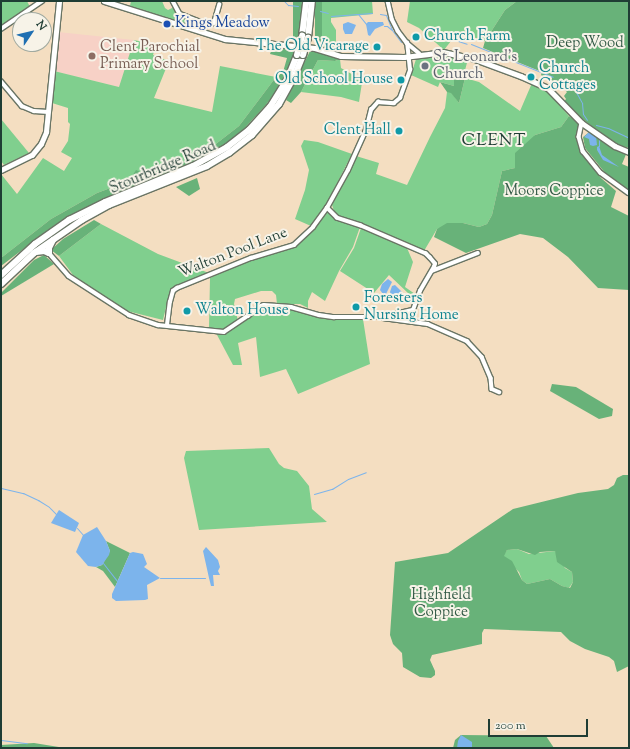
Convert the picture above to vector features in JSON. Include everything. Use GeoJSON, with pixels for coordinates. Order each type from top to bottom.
{"type":"FeatureCollection","features":[{"type":"Feature","properties":{"kind":"highway","name":"Stourbridge Road"},"geometry":{"type":"LineString","coordinates":[[305,37],[306,1]]}},
{"type":"Feature","properties":{"kind":"highway","name":"Stourbridge Road"},"geometry":{"type":"LineString","coordinates":[[1,284],[34,253],[55,237],[109,206],[172,182],[207,166],[229,153],[252,135],[279,104],[295,75],[305,37],[312,1]]}},
{"type":"Feature","properties":{"kind":"highway","name":"Stourbridge Road"},"geometry":{"type":"LineString","coordinates":[[1,275],[34,244],[69,220],[105,202],[192,166],[227,147],[249,130],[270,107],[287,80],[300,55]]}},
{"type":"Feature","properties":{"kind":"highway"},"geometry":{"type":"LineString","coordinates":[[34,253],[44,251],[49,253],[49,248],[55,237]]}},
{"type":"Feature","properties":{"kind":"street"},"geometry":{"type":"LineString","coordinates":[[1,28],[42,1]]}},
{"type":"Feature","properties":{"kind":"street"},"geometry":{"type":"LineString","coordinates":[[1,170],[33,154],[41,144],[46,132],[59,1]]}},
{"type":"Feature","properties":{"kind":"street"},"geometry":{"type":"LineString","coordinates":[[104,1],[144,12],[225,39],[315,48],[341,56],[409,56],[443,52],[472,58],[548,88],[582,123],[615,146],[629,152]]}},
{"type":"Feature","properties":{"kind":"street"},"geometry":{"type":"LineString","coordinates":[[173,1],[180,14],[212,26],[219,5]]}},
{"type":"Feature","properties":{"kind":"street"},"geometry":{"type":"LineString","coordinates":[[388,1],[392,19],[407,44],[419,54]]}},
{"type":"Feature","properties":{"kind":"street"},"geometry":{"type":"LineString","coordinates":[[197,30],[198,22]]}},
{"type":"Feature","properties":{"kind":"street"},"geometry":{"type":"LineString","coordinates":[[407,44],[409,56]]}},
{"type":"Feature","properties":{"kind":"street","name":"Walton Pool Lane"},"geometry":{"type":"LineString","coordinates":[[167,325],[170,302],[173,291],[177,288],[251,258],[294,245],[313,227],[327,208],[348,170],[366,130],[371,110],[378,102],[394,103],[400,98],[410,70],[409,56]]}},
{"type":"Feature","properties":{"kind":"street"},"geometry":{"type":"LineString","coordinates":[[1,81],[22,106],[34,111],[48,112]]}},
{"type":"Feature","properties":{"kind":"street"},"geometry":{"type":"LineString","coordinates":[[582,123],[580,137],[583,151],[601,173],[629,193]]}},
{"type":"Feature","properties":{"kind":"street"},"geometry":{"type":"LineString","coordinates":[[327,208],[337,218],[361,226],[426,254],[435,264],[420,291],[413,310],[382,317]]}},
{"type":"Feature","properties":{"kind":"street"},"geometry":{"type":"LineString","coordinates":[[49,253],[69,276],[129,315],[158,325],[224,332],[248,316],[258,307],[264,305],[291,307],[329,317],[382,317],[428,324],[467,341],[482,357],[491,378],[492,389],[499,392]]}},
{"type":"Feature","properties":{"kind":"street"},"geometry":{"type":"LineString","coordinates":[[431,272],[478,253]]}},
{"type":"Feature","properties":{"kind":"shaded area","name":"Clent Parochial Primary School"},"geometry":{"type":"Polygon","coordinates":[[[58,32],[134,40],[119,87],[54,71],[58,32]]]}},
{"type":"Feature","properties":{"kind":"green space"},"geometry":{"type":"Polygon","coordinates":[[[1,1],[27,1],[30,7],[22,12],[12,12],[12,19],[1,26],[1,1]]]}},
{"type":"Feature","properties":{"kind":"green space"},"geometry":{"type":"Polygon","coordinates":[[[131,1],[162,1],[165,8],[168,10],[174,7],[179,16],[196,24],[193,27],[130,6],[131,1]]]}},
{"type":"Feature","properties":{"kind":"green space"},"geometry":{"type":"Polygon","coordinates":[[[293,1],[302,1],[302,41],[293,41],[293,1]]]}},
{"type":"Feature","properties":{"kind":"green space"},"geometry":{"type":"Polygon","coordinates":[[[315,1],[322,1],[322,44],[315,44],[315,1]]]}},
{"type":"Feature","properties":{"kind":"green space"},"geometry":{"type":"Polygon","coordinates":[[[322,1],[372,1],[373,14],[331,18],[331,22],[336,30],[336,50],[318,46],[322,1]]]}},
{"type":"Feature","properties":{"kind":"green space"},"geometry":{"type":"Polygon","coordinates":[[[410,1],[517,1],[505,10],[485,41],[458,32],[444,50],[419,28],[407,22],[410,1]]]}},
{"type":"Feature","properties":{"kind":"green space","name":"Deep Wood"},"geometry":{"type":"Polygon","coordinates":[[[517,1],[629,1],[629,148],[616,144],[601,134],[563,103],[566,99],[564,96],[567,92],[564,89],[569,87],[567,83],[550,81],[541,75],[542,72],[483,48],[485,41],[505,10],[517,1]]]}},
{"type":"Feature","properties":{"kind":"green space"},"geometry":{"type":"Polygon","coordinates":[[[134,40],[156,45],[153,55],[169,61],[154,98],[212,112],[220,66],[276,77],[239,126],[203,154],[149,176],[136,171],[129,181],[97,193],[51,219],[1,258],[1,174],[17,194],[43,158],[64,171],[72,158],[61,152],[68,141],[70,124],[68,122],[68,108],[52,103],[54,71],[119,87],[134,40]]]}},
{"type":"Feature","properties":{"kind":"green space"},"geometry":{"type":"Polygon","coordinates":[[[272,49],[293,49],[295,53],[280,87],[242,131],[221,148],[201,159],[107,198],[55,225],[1,266],[1,258],[51,219],[97,193],[129,181],[136,170],[149,176],[203,154],[239,126],[276,77],[283,72],[287,58],[270,54],[272,49]]]}},
{"type":"Feature","properties":{"kind":"green space"},"geometry":{"type":"Polygon","coordinates":[[[310,51],[316,51],[340,59],[335,61],[318,60],[301,92],[291,103],[286,100],[310,51]]]}},
{"type":"Feature","properties":{"kind":"green space"},"geometry":{"type":"Polygon","coordinates":[[[446,54],[468,59],[464,74],[456,72],[454,86],[440,82],[438,87],[411,75],[417,56],[446,54]]]}},
{"type":"Feature","properties":{"kind":"green space"},"geometry":{"type":"Polygon","coordinates":[[[340,59],[341,68],[355,76],[363,76],[359,102],[341,97],[301,92],[318,60],[335,61],[340,59]]]}},
{"type":"Feature","properties":{"kind":"green space"},"geometry":{"type":"Polygon","coordinates":[[[454,73],[464,74],[465,78],[459,103],[451,93],[447,92],[440,82],[454,86],[454,73]]]}},
{"type":"Feature","properties":{"kind":"green space"},"geometry":{"type":"Polygon","coordinates":[[[465,78],[479,82],[520,111],[532,83],[546,90],[569,116],[561,127],[535,135],[515,168],[502,171],[492,215],[487,224],[479,227],[463,223],[437,229],[424,251],[335,214],[332,205],[356,156],[379,163],[376,174],[407,185],[445,108],[447,92],[451,92],[459,103],[465,78]]]}},
{"type":"Feature","properties":{"kind":"green space","name":"Moors Coppice"},"geometry":{"type":"Polygon","coordinates":[[[569,116],[580,124],[577,138],[578,146],[601,178],[616,191],[611,207],[629,216],[629,290],[598,288],[568,257],[543,238],[520,234],[466,253],[434,237],[437,229],[447,223],[463,223],[479,227],[487,224],[492,215],[502,171],[515,168],[515,153],[535,135],[561,127],[569,116]]]}},
{"type":"Feature","properties":{"kind":"green space"},"geometry":{"type":"Polygon","coordinates":[[[1,119],[29,153],[4,165],[1,161],[1,119]]]}},
{"type":"Feature","properties":{"kind":"green space"},"geometry":{"type":"Polygon","coordinates":[[[592,130],[609,146],[627,152],[622,164],[629,167],[629,191],[624,189],[606,174],[585,148],[583,137],[592,130]]]}},
{"type":"Feature","properties":{"kind":"green space"},"geometry":{"type":"Polygon","coordinates":[[[304,140],[318,142],[352,154],[325,207],[311,226],[295,219],[305,190],[309,170],[301,146],[304,140]]]}},
{"type":"Feature","properties":{"kind":"green space"},"geometry":{"type":"Polygon","coordinates":[[[197,178],[200,189],[189,196],[176,187],[197,178]]]}},
{"type":"Feature","properties":{"kind":"green space"},"geometry":{"type":"Polygon","coordinates":[[[328,212],[337,220],[360,227],[353,247],[339,271],[325,301],[312,292],[308,301],[308,308],[300,304],[277,304],[276,295],[272,291],[261,291],[235,299],[234,304],[238,321],[222,330],[209,328],[210,278],[251,259],[296,246],[311,232],[328,212]]]}},
{"type":"Feature","properties":{"kind":"green space"},"geometry":{"type":"Polygon","coordinates":[[[94,220],[101,224],[59,256],[51,250],[63,239],[94,220]]]}},
{"type":"Feature","properties":{"kind":"green space"},"geometry":{"type":"Polygon","coordinates":[[[101,224],[158,254],[209,273],[177,285],[170,291],[163,320],[123,310],[73,275],[59,256],[101,224]]]}},
{"type":"Feature","properties":{"kind":"green space"},"geometry":{"type":"Polygon","coordinates":[[[361,228],[407,248],[413,262],[405,287],[415,294],[415,296],[409,294],[389,275],[374,293],[340,271],[354,248],[361,228]]]}},
{"type":"Feature","properties":{"kind":"green space"},"geometry":{"type":"Polygon","coordinates":[[[44,255],[54,264],[1,296],[1,293],[34,260],[44,255]]]}},
{"type":"Feature","properties":{"kind":"green space"},"geometry":{"type":"Polygon","coordinates":[[[269,307],[299,310],[328,319],[363,319],[370,364],[298,394],[286,369],[260,377],[256,337],[238,343],[242,365],[233,365],[216,333],[222,334],[250,318],[252,313],[260,308],[269,307]]]}},
{"type":"Feature","properties":{"kind":"green space"},"geometry":{"type":"Polygon","coordinates":[[[552,384],[576,387],[613,409],[612,416],[599,419],[550,391],[552,384]]]}},
{"type":"Feature","properties":{"kind":"green space"},"geometry":{"type":"Polygon","coordinates":[[[269,448],[279,464],[284,468],[297,471],[309,486],[312,509],[327,522],[199,530],[184,458],[186,451],[269,448]]]}},
{"type":"Feature","properties":{"kind":"green space","name":"Highfield Coppice"},"geometry":{"type":"Polygon","coordinates":[[[623,475],[629,475],[629,666],[617,672],[614,661],[609,657],[585,649],[570,641],[561,632],[484,629],[482,633],[482,644],[432,655],[430,660],[435,671],[435,675],[431,678],[420,677],[403,667],[402,653],[393,644],[390,635],[395,562],[448,553],[513,509],[578,493],[608,489],[614,485],[617,478],[623,475]],[[517,549],[507,550],[504,556],[512,561],[522,580],[527,584],[550,579],[562,586],[570,588],[573,582],[572,572],[557,562],[555,551],[540,552],[535,555],[517,549]]]}},
{"type":"Feature","properties":{"kind":"green space"},"geometry":{"type":"Polygon","coordinates":[[[106,541],[130,553],[115,587],[103,571],[96,567],[102,565],[110,551],[106,541]]]}},
{"type":"Feature","properties":{"kind":"green space"},"geometry":{"type":"Polygon","coordinates":[[[517,549],[529,554],[555,551],[565,568],[572,572],[573,582],[569,588],[550,579],[527,584],[522,580],[519,572],[503,556],[507,550],[517,549]]]}},
{"type":"Feature","properties":{"kind":"green space"},"geometry":{"type":"Polygon","coordinates":[[[461,735],[546,736],[554,748],[453,748],[455,740],[461,735]]]}},
{"type":"Feature","properties":{"kind":"green space"},"geometry":{"type":"Polygon","coordinates":[[[34,743],[65,748],[1,748],[1,745],[34,743]]]}},
{"type":"Feature","properties":{"kind":"water"},"geometry":{"type":"Polygon","coordinates":[[[348,22],[356,25],[352,34],[345,34],[343,29],[343,24],[348,22]]]}},
{"type":"Feature","properties":{"kind":"water"},"geometry":{"type":"Polygon","coordinates":[[[368,22],[383,22],[384,25],[375,29],[370,36],[368,35],[366,24],[368,22]]]}},
{"type":"Feature","properties":{"kind":"water"},"geometry":{"type":"Polygon","coordinates":[[[590,131],[596,136],[597,145],[590,145],[589,139],[584,137],[590,131]]]}},
{"type":"Feature","properties":{"kind":"water"},"geometry":{"type":"Polygon","coordinates":[[[599,146],[602,155],[619,167],[603,160],[597,150],[597,147],[599,146]]]}},
{"type":"Feature","properties":{"kind":"water"},"geometry":{"type":"Polygon","coordinates":[[[388,279],[392,282],[386,294],[383,294],[380,290],[382,284],[388,279]]]}},
{"type":"Feature","properties":{"kind":"water"},"geometry":{"type":"Polygon","coordinates":[[[395,285],[403,293],[401,299],[392,297],[390,292],[392,286],[395,285]]]}},
{"type":"Feature","properties":{"kind":"water"},"geometry":{"type":"Polygon","coordinates":[[[59,510],[79,523],[75,532],[51,523],[59,510]]]}},
{"type":"Feature","properties":{"kind":"water"},"geometry":{"type":"Polygon","coordinates":[[[97,527],[106,541],[110,551],[102,565],[96,567],[88,566],[76,552],[83,535],[97,527]]]}},
{"type":"Feature","properties":{"kind":"water"},"geometry":{"type":"Polygon","coordinates":[[[206,547],[218,560],[220,567],[218,571],[220,575],[213,575],[214,586],[211,586],[203,551],[206,547]]]}},
{"type":"Feature","properties":{"kind":"water"},"geometry":{"type":"Polygon","coordinates":[[[133,552],[143,554],[147,564],[144,567],[160,578],[147,585],[148,599],[116,601],[112,598],[112,594],[130,553],[133,552]]]}},
{"type":"Feature","properties":{"kind":"water"},"geometry":{"type":"Polygon","coordinates":[[[461,735],[472,742],[472,747],[457,748],[461,735]]]}},
{"type":"Feature","properties":{"kind":"waterway"},"geometry":{"type":"LineString","coordinates":[[284,1],[288,5],[298,6]]}},
{"type":"Feature","properties":{"kind":"waterway"},"geometry":{"type":"LineString","coordinates":[[320,11],[328,13]]}},
{"type":"Feature","properties":{"kind":"waterway"},"geometry":{"type":"LineString","coordinates":[[331,16],[372,13]]}},
{"type":"Feature","properties":{"kind":"waterway"},"geometry":{"type":"LineString","coordinates":[[358,14],[366,24]]}},
{"type":"Feature","properties":{"kind":"waterway"},"geometry":{"type":"LineString","coordinates":[[380,14],[386,15],[392,30],[401,42]]}},
{"type":"Feature","properties":{"kind":"waterway"},"geometry":{"type":"LineString","coordinates":[[384,26],[387,26],[392,30]]}},
{"type":"Feature","properties":{"kind":"waterway"},"geometry":{"type":"LineString","coordinates":[[458,41],[467,44]]}},
{"type":"Feature","properties":{"kind":"waterway"},"geometry":{"type":"LineString","coordinates":[[471,44],[553,77]]}},
{"type":"Feature","properties":{"kind":"waterway"},"geometry":{"type":"LineString","coordinates":[[576,92],[582,103],[583,114],[587,120]]}},
{"type":"Feature","properties":{"kind":"waterway"},"geometry":{"type":"LineString","coordinates":[[596,125],[608,128],[629,138]]}},
{"type":"Feature","properties":{"kind":"waterway"},"geometry":{"type":"LineString","coordinates":[[599,137],[599,146]]}},
{"type":"Feature","properties":{"kind":"waterway"},"geometry":{"type":"LineString","coordinates":[[314,494],[332,489],[348,479],[366,472]]}},
{"type":"Feature","properties":{"kind":"waterway"},"geometry":{"type":"LineString","coordinates":[[1,488],[23,493],[38,500],[49,507],[56,514]]}},
{"type":"Feature","properties":{"kind":"waterway"},"geometry":{"type":"LineString","coordinates":[[77,528],[83,535]]}},
{"type":"Feature","properties":{"kind":"waterway"},"geometry":{"type":"LineString","coordinates":[[103,563],[118,582]]}},
{"type":"Feature","properties":{"kind":"waterway"},"geometry":{"type":"LineString","coordinates":[[160,578],[205,578]]}},
{"type":"Feature","properties":{"kind":"waterway"},"geometry":{"type":"LineString","coordinates":[[1,740],[27,743]]}},
{"type":"Feature","properties":{"kind":"place","name":"Kings Meadow"},"geometry":{"type":"Point","coordinates":[167,24]}},
{"type":"Feature","properties":{"kind":"place","name":"Church Farm"},"geometry":{"type":"Point","coordinates":[416,37]}},
{"type":"Feature","properties":{"kind":"place","name":"The Old Vicarage"},"geometry":{"type":"Point","coordinates":[377,47]}},
{"type":"Feature","properties":{"kind":"place","name":"Clent Parochial Primary School"},"geometry":{"type":"Point","coordinates":[92,56]}},
{"type":"Feature","properties":{"kind":"place","name":"St. Leonard's Church"},"geometry":{"type":"Point","coordinates":[425,66]}},
{"type":"Feature","properties":{"kind":"place","name":"Church Cottages"},"geometry":{"type":"Point","coordinates":[531,77]}},
{"type":"Feature","properties":{"kind":"place","name":"Old School House"},"geometry":{"type":"Point","coordinates":[401,80]}},
{"type":"Feature","properties":{"kind":"place","name":"Clent Hall"},"geometry":{"type":"Point","coordinates":[399,131]}},
{"type":"Feature","properties":{"kind":"place","name":"Foresters Nursing Home"},"geometry":{"type":"Point","coordinates":[356,307]}},
{"type":"Feature","properties":{"kind":"place","name":"Walton House"},"geometry":{"type":"Point","coordinates":[187,311]}},
{"type":"Feature","properties":{"kind":"district","name":"CLENT"},"geometry":{"type":"Point","coordinates":[494,142]}}]}
